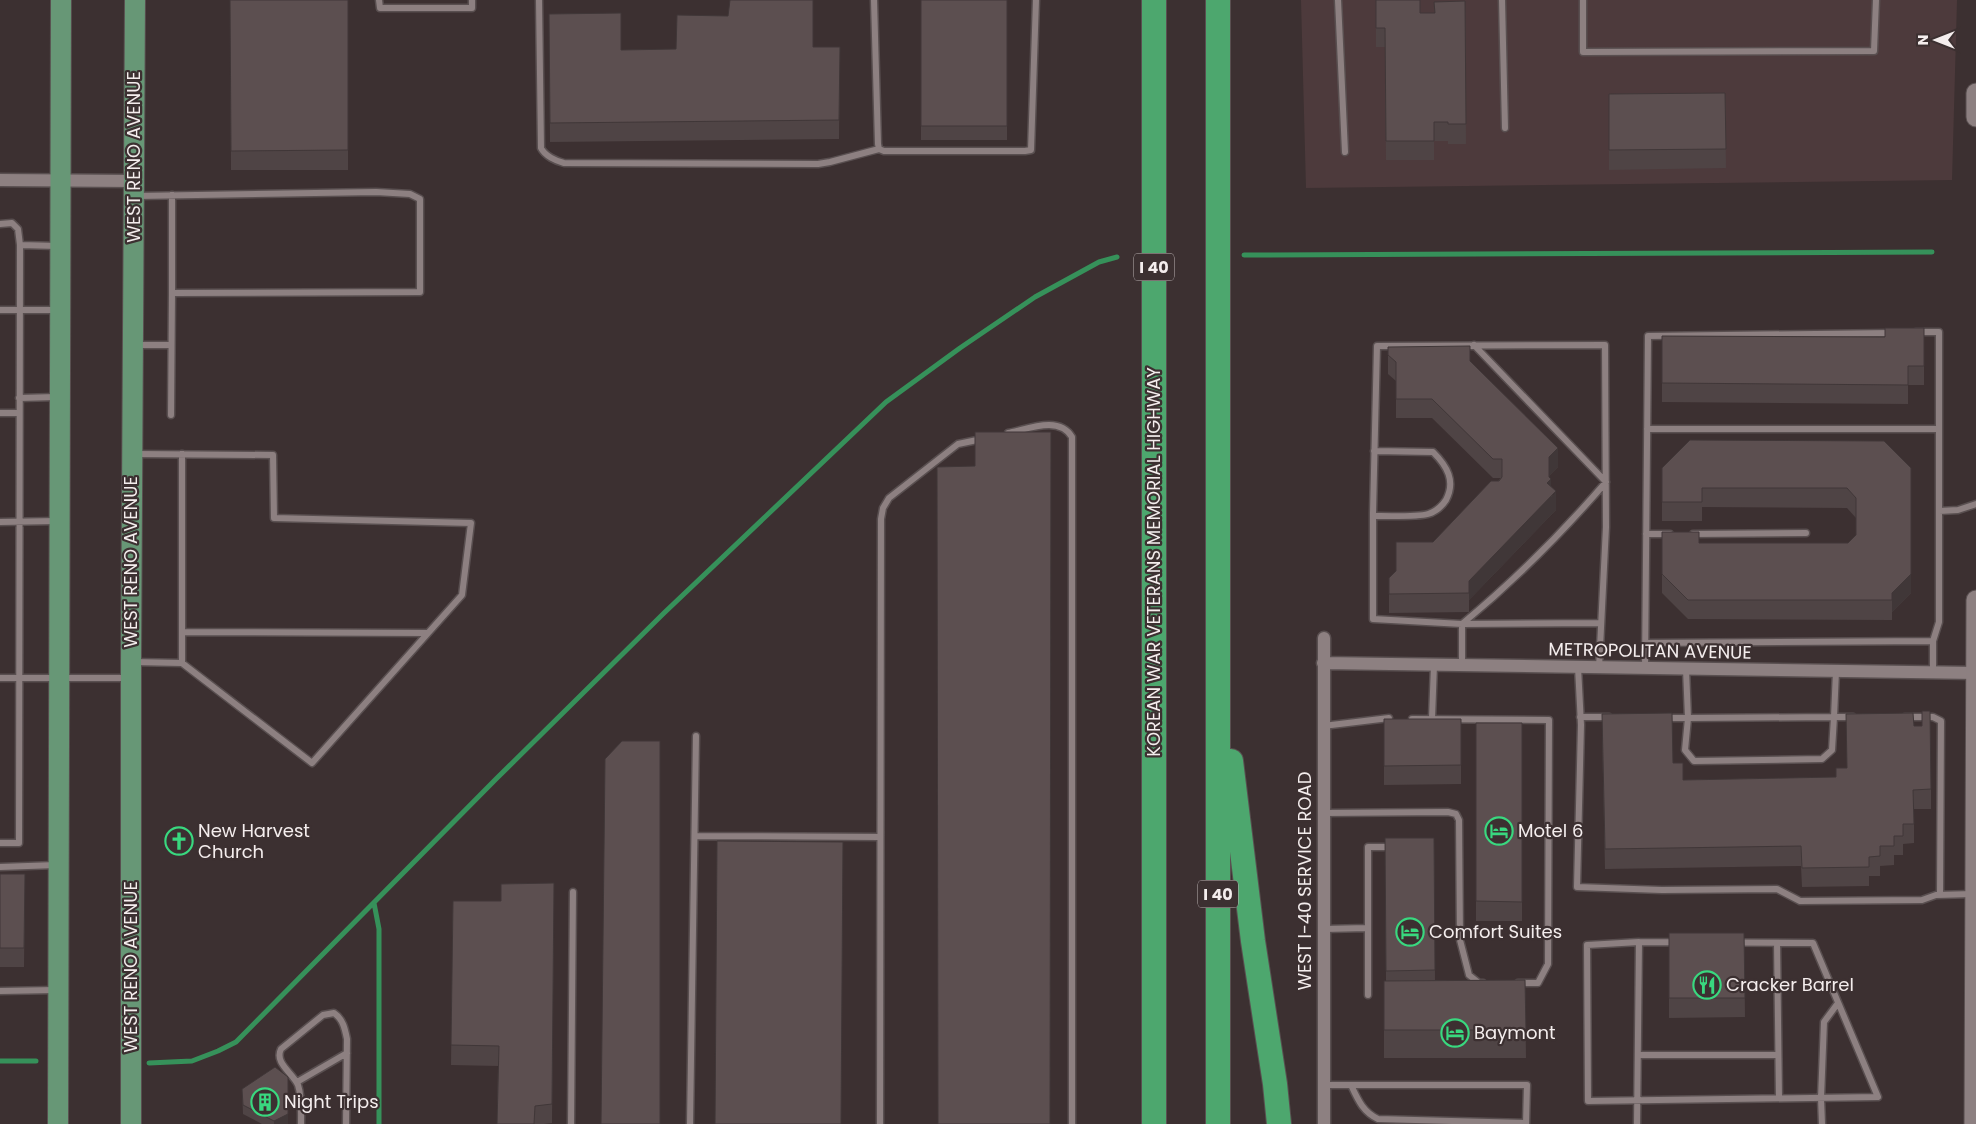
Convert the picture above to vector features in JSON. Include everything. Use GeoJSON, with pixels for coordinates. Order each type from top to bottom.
{"type":"FeatureCollection","features":[{"type":"Feature","properties":{"kind":"highway","name":"KOREAN WAR VETERANS MEMORIAL HIGHWAY"},"geometry":{"type":"LineString","coordinates":[[1154,0],[1154,1124]]}},
{"type":"Feature","properties":{"kind":"highway","name":"I 40"},"geometry":{"type":"LineString","coordinates":[[1218,0],[1218,1124]]}},
{"type":"Feature","properties":{"kind":"highway"},"geometry":{"type":"LineString","coordinates":[[1218,665],[1253,941],[1271,1056],[1279,1124]]}},
{"type":"Feature","properties":{"kind":"main road"},"geometry":{"type":"LineString","coordinates":[[58,1124],[61,0]]}},
{"type":"Feature","properties":{"kind":"main road","name":"WEST RENO AVENUE"},"geometry":{"type":"LineString","coordinates":[[131,1124],[131,670],[135,0]]}},
{"type":"Feature","properties":{"kind":"street"},"geometry":{"type":"LineString","coordinates":[[1976,93],[1976,117]]}},
{"type":"Feature","properties":{"kind":"street"},"geometry":{"type":"LineString","coordinates":[[0,180],[61,180],[134,188]]}},
{"type":"Feature","properties":{"kind":"street"},"geometry":{"type":"LineString","coordinates":[[1974,1124],[1976,600]]}},
{"type":"Feature","properties":{"kind":"street","name":"WEST I-40 SERVICE ROAD"},"geometry":{"type":"LineString","coordinates":[[1324,638],[1322,1085],[1324,1124]]}},
{"type":"Feature","properties":{"kind":"street","name":"METROPOLITAN AVENUE"},"geometry":{"type":"LineString","coordinates":[[1323,663],[1975,673]]}},
{"type":"Feature","properties":{"kind":"lane"},"geometry":{"type":"LineString","coordinates":[[379,0],[380,8],[472,8],[472,0]]}},
{"type":"Feature","properties":{"kind":"lane"},"geometry":{"type":"LineString","coordinates":[[539,0],[541,148],[543,152],[558,161],[564,163],[818,164],[879,149],[884,151],[1031,150],[1036,0]]}},
{"type":"Feature","properties":{"kind":"lane"},"geometry":{"type":"LineString","coordinates":[[874,0],[879,149]]}},
{"type":"Feature","properties":{"kind":"lane"},"geometry":{"type":"LineString","coordinates":[[1338,0],[1345,152]]}},
{"type":"Feature","properties":{"kind":"lane"},"geometry":{"type":"LineString","coordinates":[[1502,0],[1505,128]]}},
{"type":"Feature","properties":{"kind":"lane"},"geometry":{"type":"LineString","coordinates":[[1583,0],[1583,52],[1874,51],[1876,0]]}},
{"type":"Feature","properties":{"kind":"lane"},"geometry":{"type":"LineString","coordinates":[[134,188],[172,195],[376,192],[410,194],[420,199],[420,292],[172,293]]}},
{"type":"Feature","properties":{"kind":"lane"},"geometry":{"type":"LineString","coordinates":[[171,415],[172,195]]}},
{"type":"Feature","properties":{"kind":"lane"},"geometry":{"type":"LineString","coordinates":[[0,224],[12,223],[18,229],[20,245],[19,843],[0,842]]}},
{"type":"Feature","properties":{"kind":"lane"},"geometry":{"type":"LineString","coordinates":[[20,245],[61,246]]}},
{"type":"Feature","properties":{"kind":"lane"},"geometry":{"type":"LineString","coordinates":[[0,310],[60,310]]}},
{"type":"Feature","properties":{"kind":"lane"},"geometry":{"type":"LineString","coordinates":[[1910,332],[1939,332],[1939,622],[1933,641],[1932,672]]}},
{"type":"Feature","properties":{"kind":"lane"},"geometry":{"type":"LineString","coordinates":[[1645,668],[1648,336],[1900,333]]}},
{"type":"Feature","properties":{"kind":"lane"},"geometry":{"type":"LineString","coordinates":[[133,346],[171,345]]}},
{"type":"Feature","properties":{"kind":"lane"},"geometry":{"type":"LineString","coordinates":[[1599,668],[1606,527],[1605,345],[1377,346],[1373,516],[1373,619],[1462,624],[1601,623]]}},
{"type":"Feature","properties":{"kind":"lane"},"geometry":{"type":"LineString","coordinates":[[1474,346],[1606,482]]}},
{"type":"Feature","properties":{"kind":"lane"},"geometry":{"type":"LineString","coordinates":[[19,398],[60,397]]}},
{"type":"Feature","properties":{"kind":"lane"},"geometry":{"type":"LineString","coordinates":[[0,413],[19,413]]}},
{"type":"Feature","properties":{"kind":"lane"},"geometry":{"type":"LineString","coordinates":[[1004,434],[1054,425],[1064,428],[1072,437],[1072,1124]]}},
{"type":"Feature","properties":{"kind":"lane"},"geometry":{"type":"LineString","coordinates":[[1647,429],[1939,429]]}},
{"type":"Feature","properties":{"kind":"lane"},"geometry":{"type":"LineString","coordinates":[[880,1124],[880,534],[883,508],[890,498],[958,444],[985,438]]}},
{"type":"Feature","properties":{"kind":"lane"},"geometry":{"type":"LineString","coordinates":[[1373,516],[1428,514],[1442,506],[1451,491],[1450,476],[1443,462],[1433,452],[1374,451]]}},
{"type":"Feature","properties":{"kind":"lane"},"geometry":{"type":"LineString","coordinates":[[0,678],[60,677],[182,663],[312,763],[462,595],[471,523],[274,518],[273,455],[132,454]]}},
{"type":"Feature","properties":{"kind":"lane"},"geometry":{"type":"LineString","coordinates":[[182,454],[182,663]]}},
{"type":"Feature","properties":{"kind":"lane"},"geometry":{"type":"LineString","coordinates":[[1462,666],[1462,624],[1500,591],[1581,512],[1606,482]]}},
{"type":"Feature","properties":{"kind":"lane"},"geometry":{"type":"LineString","coordinates":[[1939,511],[1958,510],[1976,504]]}},
{"type":"Feature","properties":{"kind":"lane"},"geometry":{"type":"LineString","coordinates":[[0,522],[60,521]]}},
{"type":"Feature","properties":{"kind":"lane"},"geometry":{"type":"LineString","coordinates":[[1684,534],[1806,533]]}},
{"type":"Feature","properties":{"kind":"lane"},"geometry":{"type":"LineString","coordinates":[[1646,534],[1674,534]]}},
{"type":"Feature","properties":{"kind":"lane"},"geometry":{"type":"LineString","coordinates":[[182,632],[427,634]]}},
{"type":"Feature","properties":{"kind":"lane"},"geometry":{"type":"LineString","coordinates":[[1646,643],[1933,641]]}},
{"type":"Feature","properties":{"kind":"lane"},"geometry":{"type":"LineString","coordinates":[[1432,718],[1434,665]]}},
{"type":"Feature","properties":{"kind":"lane"},"geometry":{"type":"LineString","coordinates":[[1578,667],[1580,717],[1577,887],[1662,890],[1777,888],[1800,901],[1922,900],[1940,895],[1974,894]]}},
{"type":"Feature","properties":{"kind":"lane"},"geometry":{"type":"LineString","coordinates":[[1686,669],[1688,718],[1686,750],[1694,761],[1822,759],[1832,750],[1836,671]]}},
{"type":"Feature","properties":{"kind":"lane"},"geometry":{"type":"LineString","coordinates":[[1580,717],[1619,718]]}},
{"type":"Feature","properties":{"kind":"lane"},"geometry":{"type":"LineString","coordinates":[[1658,718],[1863,717]]}},
{"type":"Feature","properties":{"kind":"lane"},"geometry":{"type":"LineString","coordinates":[[1893,717],[1933,717],[1942,721],[1940,895]]}},
{"type":"Feature","properties":{"kind":"lane"},"geometry":{"type":"LineString","coordinates":[[1323,726],[1389,718]]}},
{"type":"Feature","properties":{"kind":"lane"},"geometry":{"type":"LineString","coordinates":[[1412,719],[1549,720],[1548,964],[1538,983],[1508,983]]}},
{"type":"Feature","properties":{"kind":"lane"},"geometry":{"type":"LineString","coordinates":[[690,1124],[696,736]]}},
{"type":"Feature","properties":{"kind":"lane"},"geometry":{"type":"LineString","coordinates":[[1323,813],[1448,812],[1456,814],[1459,820],[1460,940],[1469,975],[1479,983],[1489,983]]}},
{"type":"Feature","properties":{"kind":"lane"},"geometry":{"type":"LineString","coordinates":[[695,836],[880,837]]}},
{"type":"Feature","properties":{"kind":"lane"},"geometry":{"type":"LineString","coordinates":[[1368,994],[1368,848],[1396,847]]}},
{"type":"Feature","properties":{"kind":"lane"},"geometry":{"type":"LineString","coordinates":[[0,867],[59,865]]}},
{"type":"Feature","properties":{"kind":"lane"},"geometry":{"type":"LineString","coordinates":[[571,1124],[573,892]]}},
{"type":"Feature","properties":{"kind":"lane"},"geometry":{"type":"LineString","coordinates":[[1323,929],[1367,928]]}},
{"type":"Feature","properties":{"kind":"lane"},"geometry":{"type":"LineString","coordinates":[[1637,1124],[1640,942]]}},
{"type":"Feature","properties":{"kind":"lane"},"geometry":{"type":"LineString","coordinates":[[1640,942],[1813,943],[1878,1097],[1588,1101],[1587,945],[1640,942]]}},
{"type":"Feature","properties":{"kind":"lane"},"geometry":{"type":"LineString","coordinates":[[1777,942],[1778,1098]]}},
{"type":"Feature","properties":{"kind":"lane"},"geometry":{"type":"LineString","coordinates":[[0,991],[59,990]]}},
{"type":"Feature","properties":{"kind":"lane"},"geometry":{"type":"LineString","coordinates":[[1822,1124],[1821,1098],[1824,1022],[1838,1003]]}},
{"type":"Feature","properties":{"kind":"lane"},"geometry":{"type":"LineString","coordinates":[[301,1124],[301,1101],[297,1082],[279,1058],[279,1053],[281,1048],[323,1014],[334,1013],[345,1028],[347,1053],[346,1124]]}},
{"type":"Feature","properties":{"kind":"lane"},"geometry":{"type":"LineString","coordinates":[[297,1082],[347,1053]]}},
{"type":"Feature","properties":{"kind":"lane"},"geometry":{"type":"LineString","coordinates":[[1638,1055],[1778,1055]]}},
{"type":"Feature","properties":{"kind":"lane"},"geometry":{"type":"LineString","coordinates":[[1322,1085],[1351,1085],[1527,1085],[1526,1123],[1378,1119],[1370,1115],[1361,1106],[1351,1085]]}},
{"type":"Feature","properties":{"kind":"shaded area"},"geometry":{"type":"Polygon","coordinates":[[[1301,0],[1957,0],[1952,180],[1306,188],[1301,0]]]}},
{"type":"Feature","properties":{"kind":"building"},"geometry":{"type":"Polygon","coordinates":[[[230,0],[348,0],[348,150],[231,151],[230,0]]]}},
{"type":"Feature","properties":{"kind":"building"},"geometry":{"type":"Polygon","coordinates":[[[730,0],[813,0],[813,47],[840,47],[839,120],[550,123],[549,14],[621,13],[621,50],[676,49],[677,15],[728,16],[730,0]]]}},
{"type":"Feature","properties":{"kind":"building"},"geometry":{"type":"Polygon","coordinates":[[[921,0],[1007,0],[1007,126],[921,126],[921,0]]]}},
{"type":"Feature","properties":{"kind":"building"},"geometry":{"type":"Polygon","coordinates":[[[1376,0],[1420,0],[1420,13],[1435,13],[1434,2],[1465,1],[1466,124],[1434,122],[1434,141],[1386,141],[1385,28],[1376,28],[1376,0]]]}},
{"type":"Feature","properties":{"kind":"building"},"geometry":{"type":"Polygon","coordinates":[[[1725,93],[1726,149],[1609,150],[1609,94],[1725,93]]]}},
{"type":"Feature","properties":{"kind":"building"},"geometry":{"type":"Polygon","coordinates":[[[1885,328],[1924,328],[1924,366],[1908,366],[1908,385],[1662,383],[1662,336],[1885,337],[1885,328]]]}},
{"type":"Feature","properties":{"kind":"building"},"geometry":{"type":"Polygon","coordinates":[[[1470,346],[1470,361],[1558,448],[1549,457],[1549,477],[1551,479],[1547,483],[1556,491],[1469,581],[1469,593],[1389,594],[1389,578],[1396,571],[1396,542],[1433,542],[1491,481],[1499,481],[1502,477],[1502,459],[1493,459],[1432,399],[1396,399],[1396,362],[1388,355],[1388,347],[1470,346]]]}},
{"type":"Feature","properties":{"kind":"building"},"geometry":{"type":"Polygon","coordinates":[[[975,432],[1051,432],[1050,1124],[938,1124],[937,467],[975,466],[975,432]]]}},
{"type":"Feature","properties":{"kind":"building"},"geometry":{"type":"Polygon","coordinates":[[[1690,440],[1884,441],[1911,468],[1911,574],[1892,593],[1892,600],[1688,600],[1662,574],[1662,532],[1699,532],[1699,543],[1848,543],[1856,535],[1856,498],[1847,488],[1702,488],[1702,502],[1662,502],[1662,468],[1690,440]]]}},
{"type":"Feature","properties":{"kind":"building"},"geometry":{"type":"Polygon","coordinates":[[[1922,711],[1930,711],[1931,789],[1913,790],[1914,824],[1903,824],[1903,836],[1894,836],[1894,846],[1880,846],[1880,856],[1869,857],[1869,867],[1802,868],[1801,846],[1605,849],[1602,714],[1672,713],[1673,763],[1683,763],[1683,780],[1836,777],[1836,768],[1847,768],[1846,714],[1913,713],[1914,726],[1922,726],[1922,711]]]}},
{"type":"Feature","properties":{"kind":"building"},"geometry":{"type":"Polygon","coordinates":[[[1384,719],[1461,719],[1461,765],[1384,766],[1384,719]]]}},
{"type":"Feature","properties":{"kind":"building","name":"Motel 6"},"geometry":{"type":"Polygon","coordinates":[[[1476,723],[1522,723],[1522,902],[1476,901],[1476,723]]]}},
{"type":"Feature","properties":{"kind":"building"},"geometry":{"type":"Polygon","coordinates":[[[622,741],[660,741],[660,1124],[601,1124],[605,759],[622,741]]]}},
{"type":"Feature","properties":{"kind":"building","name":"Comfort Suites"},"geometry":{"type":"Polygon","coordinates":[[[1385,838],[1434,838],[1435,970],[1386,971],[1385,838]]]}},
{"type":"Feature","properties":{"kind":"building"},"geometry":{"type":"Polygon","coordinates":[[[717,841],[843,842],[841,1124],[715,1124],[717,841]]]}},
{"type":"Feature","properties":{"kind":"building"},"geometry":{"type":"Polygon","coordinates":[[[0,874],[25,874],[24,948],[0,948],[0,874]]]}},
{"type":"Feature","properties":{"kind":"building"},"geometry":{"type":"Polygon","coordinates":[[[554,883],[552,1104],[535,1106],[534,1124],[497,1124],[499,1046],[451,1045],[453,901],[501,901],[501,884],[554,883]]]}},
{"type":"Feature","properties":{"kind":"building","name":"Cracker Barrel"},"geometry":{"type":"Polygon","coordinates":[[[1669,933],[1744,933],[1745,998],[1669,998],[1669,933]]]}},
{"type":"Feature","properties":{"kind":"building"},"geometry":{"type":"Polygon","coordinates":[[[1525,980],[1526,1030],[1384,1030],[1384,981],[1525,980]]]}},
{"type":"Feature","properties":{"kind":"building","name":"Night Trips"},"geometry":{"type":"Polygon","coordinates":[[[275,1067],[288,1077],[288,1114],[274,1121],[243,1105],[242,1089],[275,1067]]]}},
{"type":"Feature","properties":{"kind":"waterway"},"geometry":{"type":"LineString","coordinates":[[1244,255],[1932,252]]}},
{"type":"Feature","properties":{"kind":"waterway"},"geometry":{"type":"LineString","coordinates":[[149,1063],[192,1061],[236,1042],[496,779],[664,613],[886,402],[960,348],[1035,297],[1099,262],[1117,257]]}},
{"type":"Feature","properties":{"kind":"waterway"},"geometry":{"type":"LineString","coordinates":[[374,903],[379,929],[379,1124]]}},
{"type":"Feature","properties":{"kind":"waterway"},"geometry":{"type":"LineString","coordinates":[[0,1061],[36,1061]]}},
{"type":"Feature","properties":{"kind":"place","name":"Motel 6"},"geometry":{"type":"Point","coordinates":[1499,831]}},
{"type":"Feature","properties":{"kind":"place","name":"New Harvest Church"},"geometry":{"type":"Point","coordinates":[179,841]}},
{"type":"Feature","properties":{"kind":"place","name":"Comfort Suites"},"geometry":{"type":"Point","coordinates":[1410,932]}},
{"type":"Feature","properties":{"kind":"place","name":"Cracker Barrel"},"geometry":{"type":"Point","coordinates":[1707,985]}},
{"type":"Feature","properties":{"kind":"place","name":"Baymont"},"geometry":{"type":"Point","coordinates":[1455,1033]}},
{"type":"Feature","properties":{"kind":"place","name":"Night Trips"},"geometry":{"type":"Point","coordinates":[265,1102]}}]}
